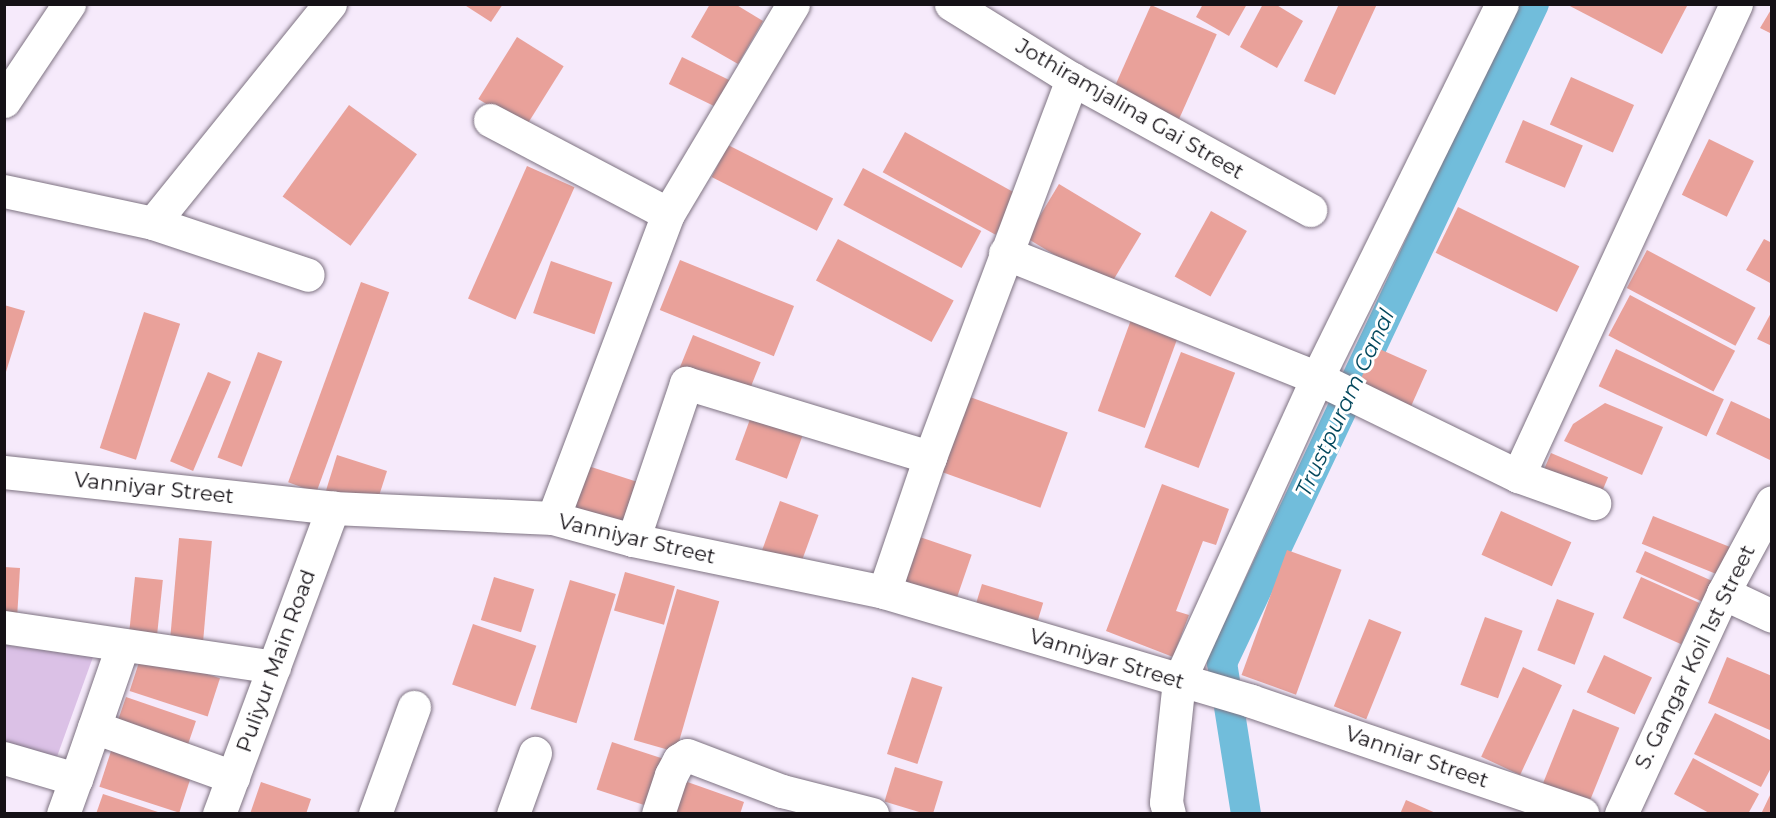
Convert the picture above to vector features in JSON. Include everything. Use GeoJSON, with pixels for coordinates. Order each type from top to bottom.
{"type":"FeatureCollection","features":[{"type":"Feature","properties":{"kind":"street"},"geometry":{"type":"LineString","coordinates":[[4,101],[69,4]]}},
{"type":"Feature","properties":{"kind":"street"},"geometry":{"type":"LineString","coordinates":[[153,223],[330,4]]}},
{"type":"Feature","properties":{"kind":"street"},"geometry":{"type":"LineString","coordinates":[[553,518],[668,214],[794,4]]}},
{"type":"Feature","properties":{"kind":"street","name":"Jothiramjalina Gai Street"},"geometry":{"type":"LineString","coordinates":[[951,4],[1072,79],[1310,210]]}},
{"type":"Feature","properties":{"kind":"street"},"geometry":{"type":"LineString","coordinates":[[1169,813],[1166,802],[1179,681],[1317,378],[1502,4]]}},
{"type":"Feature","properties":{"kind":"street"},"geometry":{"type":"LineString","coordinates":[[1518,476],[1736,4]]}},
{"type":"Feature","properties":{"kind":"street"},"geometry":{"type":"LineString","coordinates":[[884,592],[930,457],[1072,79]]}},
{"type":"Feature","properties":{"kind":"street"},"geometry":{"type":"LineString","coordinates":[[490,120],[668,214]]}},
{"type":"Feature","properties":{"kind":"street"},"geometry":{"type":"LineString","coordinates":[[4,191],[153,223],[308,275]]}},
{"type":"Feature","properties":{"kind":"street"},"geometry":{"type":"LineString","coordinates":[[1005,253],[1317,378],[1518,476],[1594,503]]}},
{"type":"Feature","properties":{"kind":"street"},"geometry":{"type":"LineString","coordinates":[[633,540],[686,383],[930,457]]}},
{"type":"Feature","properties":{"kind":"street","name":"Vanniyar Street"},"geometry":{"type":"LineString","coordinates":[[4,472],[333,508],[553,518],[633,540],[884,592],[1251,701]]}},
{"type":"Feature","properties":{"kind":"street","name":"S. Gangar Koil 1st Street"},"geometry":{"type":"LineString","coordinates":[[1621,813],[1723,593],[1772,502]]}},
{"type":"Feature","properties":{"kind":"street","name":"Puliyur Main Road"},"geometry":{"type":"LineString","coordinates":[[219,813],[333,508]]}},
{"type":"Feature","properties":{"kind":"street"},"geometry":{"type":"LineString","coordinates":[[1723,593],[1772,616]]}},
{"type":"Feature","properties":{"kind":"street"},"geometry":{"type":"LineString","coordinates":[[4,627],[123,647],[274,667]]}},
{"type":"Feature","properties":{"kind":"street"},"geometry":{"type":"LineString","coordinates":[[63,813],[123,647]]}},
{"type":"Feature","properties":{"kind":"street","name":"Vanniar Street"},"geometry":{"type":"LineString","coordinates":[[1251,701],[1582,813]]}},
{"type":"Feature","properties":{"kind":"street"},"geometry":{"type":"LineString","coordinates":[[375,813],[414,707]]}},
{"type":"Feature","properties":{"kind":"street"},"geometry":{"type":"LineString","coordinates":[[94,727],[233,777]]}},
{"type":"Feature","properties":{"kind":"street"},"geometry":{"type":"LineString","coordinates":[[513,813],[535,753]]}},
{"type":"Feature","properties":{"kind":"street"},"geometry":{"type":"LineString","coordinates":[[658,813],[671,775],[679,760],[687,755],[778,802],[872,813]]}},
{"type":"Feature","properties":{"kind":"street"},"geometry":{"type":"LineString","coordinates":[[4,758],[76,779]]}},
{"type":"Feature","properties":{"kind":"shaded area"},"geometry":{"type":"Polygon","coordinates":[[[5,645],[93,657],[54,765],[5,748],[5,645]]]}},
{"type":"Feature","properties":{"kind":"building"},"geometry":{"type":"Polygon","coordinates":[[[463,4],[503,4],[491,22],[463,4]]]}},
{"type":"Feature","properties":{"kind":"building"},"geometry":{"type":"Polygon","coordinates":[[[710,4],[735,4],[763,21],[738,64],[691,37],[710,4]]]}},
{"type":"Feature","properties":{"kind":"building"},"geometry":{"type":"Polygon","coordinates":[[[1203,4],[1247,4],[1229,36],[1196,17],[1203,4]]]}},
{"type":"Feature","properties":{"kind":"building"},"geometry":{"type":"Polygon","coordinates":[[[1263,4],[1275,4],[1303,21],[1277,68],[1240,47],[1263,4]]]}},
{"type":"Feature","properties":{"kind":"building"},"geometry":{"type":"Polygon","coordinates":[[[1339,4],[1377,4],[1335,95],[1304,81],[1339,4]]]}},
{"type":"Feature","properties":{"kind":"building"},"geometry":{"type":"Polygon","coordinates":[[[1566,4],[1683,4],[1687,6],[1662,54],[1566,4]]]}},
{"type":"Feature","properties":{"kind":"building"},"geometry":{"type":"Polygon","coordinates":[[[1151,5],[1217,34],[1178,122],[1112,93],[1151,5]]]}},
{"type":"Feature","properties":{"kind":"building"},"geometry":{"type":"Polygon","coordinates":[[[1772,8],[1772,34],[1760,28],[1772,8]]]}},
{"type":"Feature","properties":{"kind":"building"},"geometry":{"type":"Polygon","coordinates":[[[517,37],[564,66],[525,128],[478,99],[517,37]]]}},
{"type":"Feature","properties":{"kind":"building"},"geometry":{"type":"Polygon","coordinates":[[[682,57],[733,82],[720,109],[669,84],[682,57]]]}},
{"type":"Feature","properties":{"kind":"building"},"geometry":{"type":"Polygon","coordinates":[[[1571,77],[1634,105],[1613,153],[1550,125],[1571,77]]]}},
{"type":"Feature","properties":{"kind":"building"},"geometry":{"type":"Polygon","coordinates":[[[349,105],[417,154],[351,246],[283,196],[349,105]]]}},
{"type":"Feature","properties":{"kind":"building"},"geometry":{"type":"Polygon","coordinates":[[[1523,120],[1583,145],[1565,188],[1505,162],[1523,120]]]}},
{"type":"Feature","properties":{"kind":"building"},"geometry":{"type":"Polygon","coordinates":[[[905,132],[1018,195],[996,235],[883,172],[905,132]]]}},
{"type":"Feature","properties":{"kind":"building"},"geometry":{"type":"Polygon","coordinates":[[[1709,139],[1754,161],[1727,217],[1682,195],[1709,139]]]}},
{"type":"Feature","properties":{"kind":"building"},"geometry":{"type":"Polygon","coordinates":[[[728,145],[833,199],[817,231],[712,177],[728,145]]]}},
{"type":"Feature","properties":{"kind":"building"},"geometry":{"type":"Polygon","coordinates":[[[527,166],[575,187],[516,320],[468,298],[527,166]]]}},
{"type":"Feature","properties":{"kind":"building"},"geometry":{"type":"Polygon","coordinates":[[[863,168],[981,231],[962,268],[843,205],[863,168]]]}},
{"type":"Feature","properties":{"kind":"building"},"geometry":{"type":"Polygon","coordinates":[[[1059,184],[1141,233],[1109,287],[1027,238],[1059,184]]]}},
{"type":"Feature","properties":{"kind":"building"},"geometry":{"type":"Polygon","coordinates":[[[1458,207],[1579,266],[1557,312],[1436,253],[1458,207]]]}},
{"type":"Feature","properties":{"kind":"building"},"geometry":{"type":"Polygon","coordinates":[[[1211,211],[1247,231],[1210,296],[1175,277],[1211,211]]]}},
{"type":"Feature","properties":{"kind":"building"},"geometry":{"type":"Polygon","coordinates":[[[838,239],[954,301],[932,342],[816,280],[838,239]]]}},
{"type":"Feature","properties":{"kind":"building"},"geometry":{"type":"Polygon","coordinates":[[[1764,239],[1772,243],[1772,284],[1746,270],[1764,239]]]}},
{"type":"Feature","properties":{"kind":"building"},"geometry":{"type":"Polygon","coordinates":[[[1647,250],[1756,308],[1735,346],[1627,288],[1647,250]]]}},
{"type":"Feature","properties":{"kind":"building"},"geometry":{"type":"Polygon","coordinates":[[[680,260],[794,306],[774,356],[660,310],[680,260]]]}},
{"type":"Feature","properties":{"kind":"building"},"geometry":{"type":"Polygon","coordinates":[[[551,261],[612,282],[595,334],[533,313],[551,261]]]}},
{"type":"Feature","properties":{"kind":"building"},"geometry":{"type":"Polygon","coordinates":[[[361,282],[389,292],[316,492],[288,482],[361,282]]]}},
{"type":"Feature","properties":{"kind":"building"},"geometry":{"type":"Polygon","coordinates":[[[1630,295],[1735,351],[1713,391],[1608,336],[1630,295]]]}},
{"type":"Feature","properties":{"kind":"building"},"geometry":{"type":"Polygon","coordinates":[[[4,305],[25,311],[5,375],[4,375],[4,305]]]}},
{"type":"Feature","properties":{"kind":"building"},"geometry":{"type":"Polygon","coordinates":[[[1772,311],[1772,346],[1757,339],[1772,311]]]}},
{"type":"Feature","properties":{"kind":"building"},"geometry":{"type":"Polygon","coordinates":[[[144,312],[180,324],[136,460],[100,448],[144,312]]]}},
{"type":"Feature","properties":{"kind":"building"},"geometry":{"type":"Polygon","coordinates":[[[1132,317],[1179,334],[1145,428],[1098,411],[1132,317]]]}},
{"type":"Feature","properties":{"kind":"building"},"geometry":{"type":"Polygon","coordinates":[[[693,335],[761,362],[747,397],[679,369],[693,335]]]}},
{"type":"Feature","properties":{"kind":"building"},"geometry":{"type":"Polygon","coordinates":[[[1375,347],[1427,370],[1408,412],[1356,389],[1375,347]]]}},
{"type":"Feature","properties":{"kind":"building"},"geometry":{"type":"Polygon","coordinates":[[[1616,349],[1724,399],[1707,436],[1599,386],[1616,349]]]}},
{"type":"Feature","properties":{"kind":"building"},"geometry":{"type":"Polygon","coordinates":[[[258,352],[282,361],[242,467],[218,457],[258,352]]]}},
{"type":"Feature","properties":{"kind":"building"},"geometry":{"type":"Polygon","coordinates":[[[1181,352],[1235,373],[1199,468],[1144,447],[1181,352]]]}},
{"type":"Feature","properties":{"kind":"building"},"geometry":{"type":"Polygon","coordinates":[[[208,372],[231,382],[193,471],[170,461],[208,372]]]}},
{"type":"Feature","properties":{"kind":"building"},"geometry":{"type":"Polygon","coordinates":[[[970,397],[1068,433],[1040,508],[943,472],[970,397]]]}},
{"type":"Feature","properties":{"kind":"building"},"geometry":{"type":"Polygon","coordinates":[[[1731,401],[1772,420],[1772,461],[1716,434],[1731,401]]]}},
{"type":"Feature","properties":{"kind":"building"},"geometry":{"type":"Polygon","coordinates":[[[1605,403],[1663,427],[1642,475],[1564,441],[1573,424],[1605,403]]]}},
{"type":"Feature","properties":{"kind":"building"},"geometry":{"type":"Polygon","coordinates":[[[753,411],[805,430],[787,479],[735,460],[753,411]]]}},
{"type":"Feature","properties":{"kind":"building"},"geometry":{"type":"Polygon","coordinates":[[[1551,453],[1608,477],[1599,497],[1542,473],[1551,453]]]}},
{"type":"Feature","properties":{"kind":"building"},"geometry":{"type":"Polygon","coordinates":[[[337,455],[387,471],[378,499],[324,497],[337,455]]]}},
{"type":"Feature","properties":{"kind":"building"},"geometry":{"type":"Polygon","coordinates":[[[579,463],[636,482],[619,535],[562,516],[579,463]]]}},
{"type":"Feature","properties":{"kind":"building"},"geometry":{"type":"Polygon","coordinates":[[[1162,484],[1229,509],[1216,545],[1203,541],[1176,611],[1189,615],[1173,657],[1106,631],[1162,484]]]}},
{"type":"Feature","properties":{"kind":"building"},"geometry":{"type":"Polygon","coordinates":[[[780,501],[819,515],[799,569],[761,555],[780,501]]]}},
{"type":"Feature","properties":{"kind":"building"},"geometry":{"type":"Polygon","coordinates":[[[1501,511],[1571,542],[1552,586],[1481,555],[1501,511]]]}},
{"type":"Feature","properties":{"kind":"building"},"geometry":{"type":"Polygon","coordinates":[[[1653,516],[1734,549],[1722,576],[1642,544],[1653,516]]]}},
{"type":"Feature","properties":{"kind":"building"},"geometry":{"type":"Polygon","coordinates":[[[914,535],[972,555],[953,608],[896,588],[914,535]]]}},
{"type":"Feature","properties":{"kind":"building"},"geometry":{"type":"Polygon","coordinates":[[[179,538],[212,541],[203,642],[170,640],[179,538]]]}},
{"type":"Feature","properties":{"kind":"building"},"geometry":{"type":"Polygon","coordinates":[[[1287,550],[1342,570],[1296,695],[1242,675],[1287,550]]]}},
{"type":"Feature","properties":{"kind":"building"},"geometry":{"type":"Polygon","coordinates":[[[1645,551],[1716,583],[1707,604],[1636,572],[1645,551]]]}},
{"type":"Feature","properties":{"kind":"building"},"geometry":{"type":"Polygon","coordinates":[[[4,567],[20,568],[17,619],[4,618],[4,567]]]}},
{"type":"Feature","properties":{"kind":"building"},"geometry":{"type":"Polygon","coordinates":[[[625,572],[675,586],[664,625],[614,610],[625,572]]]}},
{"type":"Feature","properties":{"kind":"building"},"geometry":{"type":"Polygon","coordinates":[[[135,577],[163,580],[157,638],[129,635],[135,577]]]}},
{"type":"Feature","properties":{"kind":"building"},"geometry":{"type":"Polygon","coordinates":[[[494,577],[534,589],[521,632],[481,620],[494,577]]]}},
{"type":"Feature","properties":{"kind":"building"},"geometry":{"type":"Polygon","coordinates":[[[1641,577],[1699,603],[1681,644],[1623,618],[1641,577]]]}},
{"type":"Feature","properties":{"kind":"building"},"geometry":{"type":"Polygon","coordinates":[[[570,580],[616,594],[576,723],[531,709],[570,580]]]}},
{"type":"Feature","properties":{"kind":"building"},"geometry":{"type":"Polygon","coordinates":[[[982,584],[1043,603],[1035,630],[974,612],[982,584]]]}},
{"type":"Feature","properties":{"kind":"building"},"geometry":{"type":"Polygon","coordinates":[[[677,589],[719,601],[676,752],[634,740],[677,589]]]}},
{"type":"Feature","properties":{"kind":"building"},"geometry":{"type":"Polygon","coordinates":[[[1557,599],[1594,613],[1575,665],[1537,650],[1557,599]]]}},
{"type":"Feature","properties":{"kind":"building"},"geometry":{"type":"Polygon","coordinates":[[[1485,617],[1523,631],[1498,698],[1460,685],[1485,617]]]}},
{"type":"Feature","properties":{"kind":"building"},"geometry":{"type":"Polygon","coordinates":[[[1369,619],[1401,632],[1366,719],[1334,706],[1369,619]]]}},
{"type":"Feature","properties":{"kind":"building"},"geometry":{"type":"Polygon","coordinates":[[[473,624],[536,646],[516,706],[452,685],[473,624]]]}},
{"type":"Feature","properties":{"kind":"building"},"geometry":{"type":"Polygon","coordinates":[[[142,653],[220,678],[208,716],[130,691],[142,653]]]}},
{"type":"Feature","properties":{"kind":"building"},"geometry":{"type":"Polygon","coordinates":[[[1604,655],[1652,677],[1635,715],[1587,692],[1604,655]]]}},
{"type":"Feature","properties":{"kind":"building"},"geometry":{"type":"Polygon","coordinates":[[[1727,657],[1772,676],[1772,731],[1708,703],[1727,657]]]}},
{"type":"Feature","properties":{"kind":"building"},"geometry":{"type":"Polygon","coordinates":[[[1523,667],[1562,685],[1520,775],[1481,757],[1523,667]]]}},
{"type":"Feature","properties":{"kind":"building"},"geometry":{"type":"Polygon","coordinates":[[[912,677],[942,687],[917,764],[887,754],[912,677]]]}},
{"type":"Feature","properties":{"kind":"building"},"geometry":{"type":"Polygon","coordinates":[[[126,697],[196,721],[186,750],[116,726],[126,697]]]}},
{"type":"Feature","properties":{"kind":"building"},"geometry":{"type":"Polygon","coordinates":[[[1573,709],[1619,728],[1587,808],[1540,790],[1573,709]]]}},
{"type":"Feature","properties":{"kind":"building"},"geometry":{"type":"Polygon","coordinates":[[[1715,713],[1772,741],[1772,766],[1761,787],[1694,754],[1715,713]]]}},
{"type":"Feature","properties":{"kind":"building"},"geometry":{"type":"Polygon","coordinates":[[[612,742],[671,761],[656,809],[597,790],[612,742]]]}},
{"type":"Feature","properties":{"kind":"building"},"geometry":{"type":"Polygon","coordinates":[[[113,745],[193,771],[179,813],[99,787],[113,745]]]}},
{"type":"Feature","properties":{"kind":"building"},"geometry":{"type":"Polygon","coordinates":[[[1693,758],[1759,794],[1748,814],[1711,814],[1674,794],[1693,758]]]}},
{"type":"Feature","properties":{"kind":"building"},"geometry":{"type":"Polygon","coordinates":[[[895,767],[943,782],[933,814],[926,814],[884,801],[895,767]]]}},
{"type":"Feature","properties":{"kind":"building"},"geometry":{"type":"Polygon","coordinates":[[[679,779],[744,802],[740,814],[667,814],[679,779]]]}},
{"type":"Feature","properties":{"kind":"building"},"geometry":{"type":"Polygon","coordinates":[[[261,782],[311,799],[306,814],[250,814],[261,782]]]}},
{"type":"Feature","properties":{"kind":"building"},"geometry":{"type":"Polygon","coordinates":[[[1772,791],[1772,814],[1761,814],[1772,791]]]}},
{"type":"Feature","properties":{"kind":"building"},"geometry":{"type":"Polygon","coordinates":[[[103,794],[161,813],[161,814],[96,814],[103,794]]]}},
{"type":"Feature","properties":{"kind":"building"},"geometry":{"type":"Polygon","coordinates":[[[1406,800],[1438,814],[1400,814],[1406,800]]]}},
{"type":"Feature","properties":{"kind":"waterway","name":"Trustpuram Canal"},"geometry":{"type":"LineString","coordinates":[[1246,814],[1222,663],[1534,4]]}}]}
